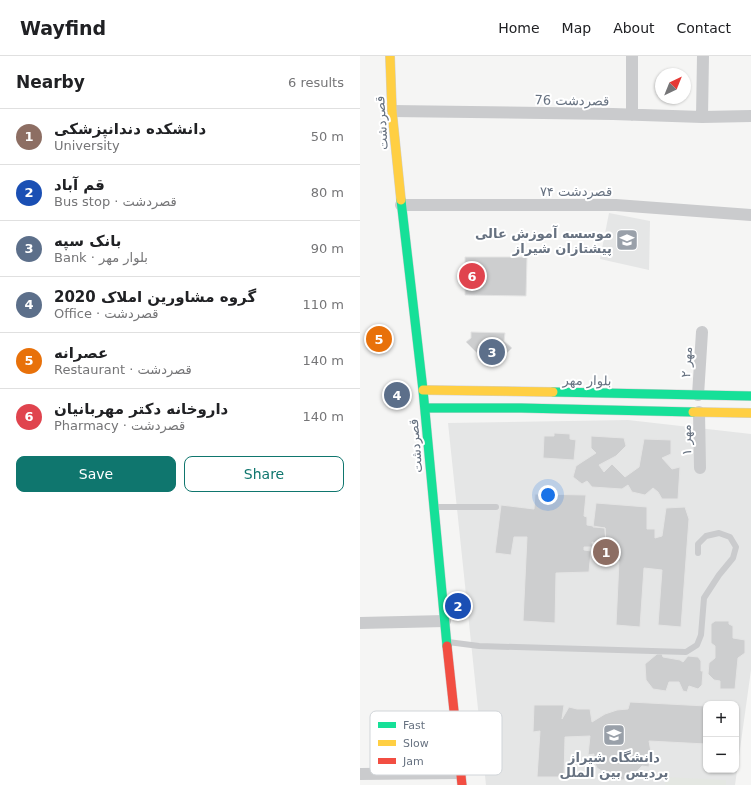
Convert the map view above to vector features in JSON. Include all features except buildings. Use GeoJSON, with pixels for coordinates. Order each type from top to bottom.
{"type":"FeatureCollection","features":[{"type":"Feature","properties":{"kind":"main road","name":"قصردشت"},"geometry":{"type":"LineString","coordinates":[[390,56],[392,111],[401,205],[425,408],[455,711]]}},
{"type":"Feature","properties":{"kind":"main road","name":"بلوار مهر"},"geometry":{"type":"LineString","coordinates":[[423,390],[751,396]]}},
{"type":"Feature","properties":{"kind":"main road"},"geometry":{"type":"LineString","coordinates":[[521,408],[522,392]]}},
{"type":"Feature","properties":{"kind":"main road"},"geometry":{"type":"LineString","coordinates":[[425,408],[521,408],[751,413]]}},
{"type":"Feature","properties":{"kind":"street"},"geometry":{"type":"LineString","coordinates":[[632,56],[632,115]]}},
{"type":"Feature","properties":{"kind":"street"},"geometry":{"type":"LineString","coordinates":[[702,117],[703,56]]}},
{"type":"Feature","properties":{"kind":"street","name":"76 قصردشت"},"geometry":{"type":"LineString","coordinates":[[392,111],[702,117],[751,116]]}},
{"type":"Feature","properties":{"kind":"street","name":"۷۴ قصردشت"},"geometry":{"type":"LineString","coordinates":[[401,205],[616,205],[751,215]]}},
{"type":"Feature","properties":{"kind":"street","name":"۲ مهر"},"geometry":{"type":"LineString","coordinates":[[698,395],[702,332]]}},
{"type":"Feature","properties":{"kind":"street","name":"۱ مهر"},"geometry":{"type":"LineString","coordinates":[[699,412],[700,468]]}},
{"type":"Feature","properties":{"kind":"street"},"geometry":{"type":"LineString","coordinates":[[360,623],[445,621]]}},
{"type":"Feature","properties":{"kind":"street"},"geometry":{"type":"LineString","coordinates":[[360,774],[370,774]]}},
{"type":"Feature","properties":{"kind":"street"},"geometry":{"type":"LineString","coordinates":[[380,775],[462,779]]}},
{"type":"Feature","properties":{"kind":"lane"},"geometry":{"type":"LineString","coordinates":[[434,507],[496,507]]}},
{"type":"Feature","properties":{"kind":"lane"},"geometry":{"type":"LineString","coordinates":[[447,642],[479,646],[686,652],[697,645],[701,635],[704,598],[719,575],[733,558],[736,547],[730,537],[719,533],[706,536],[698,544],[698,554]]}},
{"type":"Feature","properties":{"kind":"shaded area","name":"موسسه آموزش عالی پیشتازان شیراز"},"geometry":{"type":"Polygon","coordinates":[[[609,213],[650,221],[649,270],[600,259],[609,213]]]}},
{"type":"Feature","properties":{"kind":"shaded area"},"geometry":{"type":"Polygon","coordinates":[[[628,420],[751,434],[751,670],[739,756],[739,701],[703,701],[703,773],[737,773],[735,785],[486,785],[485,775],[502,775],[502,711],[478,711],[448,423],[628,420]]]}},
{"type":"Feature","properties":{"kind":"shaded area"},"geometry":{"type":"Polygon","coordinates":[[[665,777],[726,780],[726,785],[665,785],[665,777]]]}},
{"type":"Feature","properties":{"kind":"traffic: fast"},"geometry":{"type":"LineString","coordinates":[[401,200],[423,390],[447,646]]}},
{"type":"Feature","properties":{"kind":"traffic: fast"},"geometry":{"type":"LineString","coordinates":[[553,392],[751,396]]}},
{"type":"Feature","properties":{"kind":"traffic: fast"},"geometry":{"type":"LineString","coordinates":[[425,408],[521,408],[693,412]]}},
{"type":"Feature","properties":{"kind":"traffic: slow"},"geometry":{"type":"LineString","coordinates":[[390,56],[392,111],[401,200]]}},
{"type":"Feature","properties":{"kind":"traffic: slow"},"geometry":{"type":"LineString","coordinates":[[423,390],[553,392]]}},
{"type":"Feature","properties":{"kind":"traffic: slow"},"geometry":{"type":"LineString","coordinates":[[693,412],[751,413]]}},
{"type":"Feature","properties":{"kind":"traffic: jam"},"geometry":{"type":"LineString","coordinates":[[447,646],[454,711]]}},
{"type":"Feature","properties":{"kind":"traffic: jam"},"geometry":{"type":"LineString","coordinates":[[461,775],[462,785]]}},
{"type":"Feature","properties":{"kind":"place","name":"موسسه آموزش عالی پیشتازان شیراز"},"geometry":{"type":"Point","coordinates":[627,240]}},
{"type":"Feature","properties":{"kind":"place","name":"داروخانه دکتر مهربانیان"},"geometry":{"type":"Point","coordinates":[472,276]}},
{"type":"Feature","properties":{"kind":"place","name":"عصرانه"},"geometry":{"type":"Point","coordinates":[379,339]}},
{"type":"Feature","properties":{"kind":"place","name":"بانک سپه"},"geometry":{"type":"Point","coordinates":[492,352]}},
{"type":"Feature","properties":{"kind":"place","name":"گروه مشاورین املاک 2020"},"geometry":{"type":"Point","coordinates":[397,395]}},
{"type":"Feature","properties":{"kind":"place","name":"دانشکده دندانپزشکی"},"geometry":{"type":"Point","coordinates":[606,552]}},
{"type":"Feature","properties":{"kind":"place","name":"قم آباد"},"geometry":{"type":"Point","coordinates":[458,606]}},
{"type":"Feature","properties":{"kind":"place","name":"دانشگاه شیراز پردیس بین الملل"},"geometry":{"type":"Point","coordinates":[614,735]}}]}
